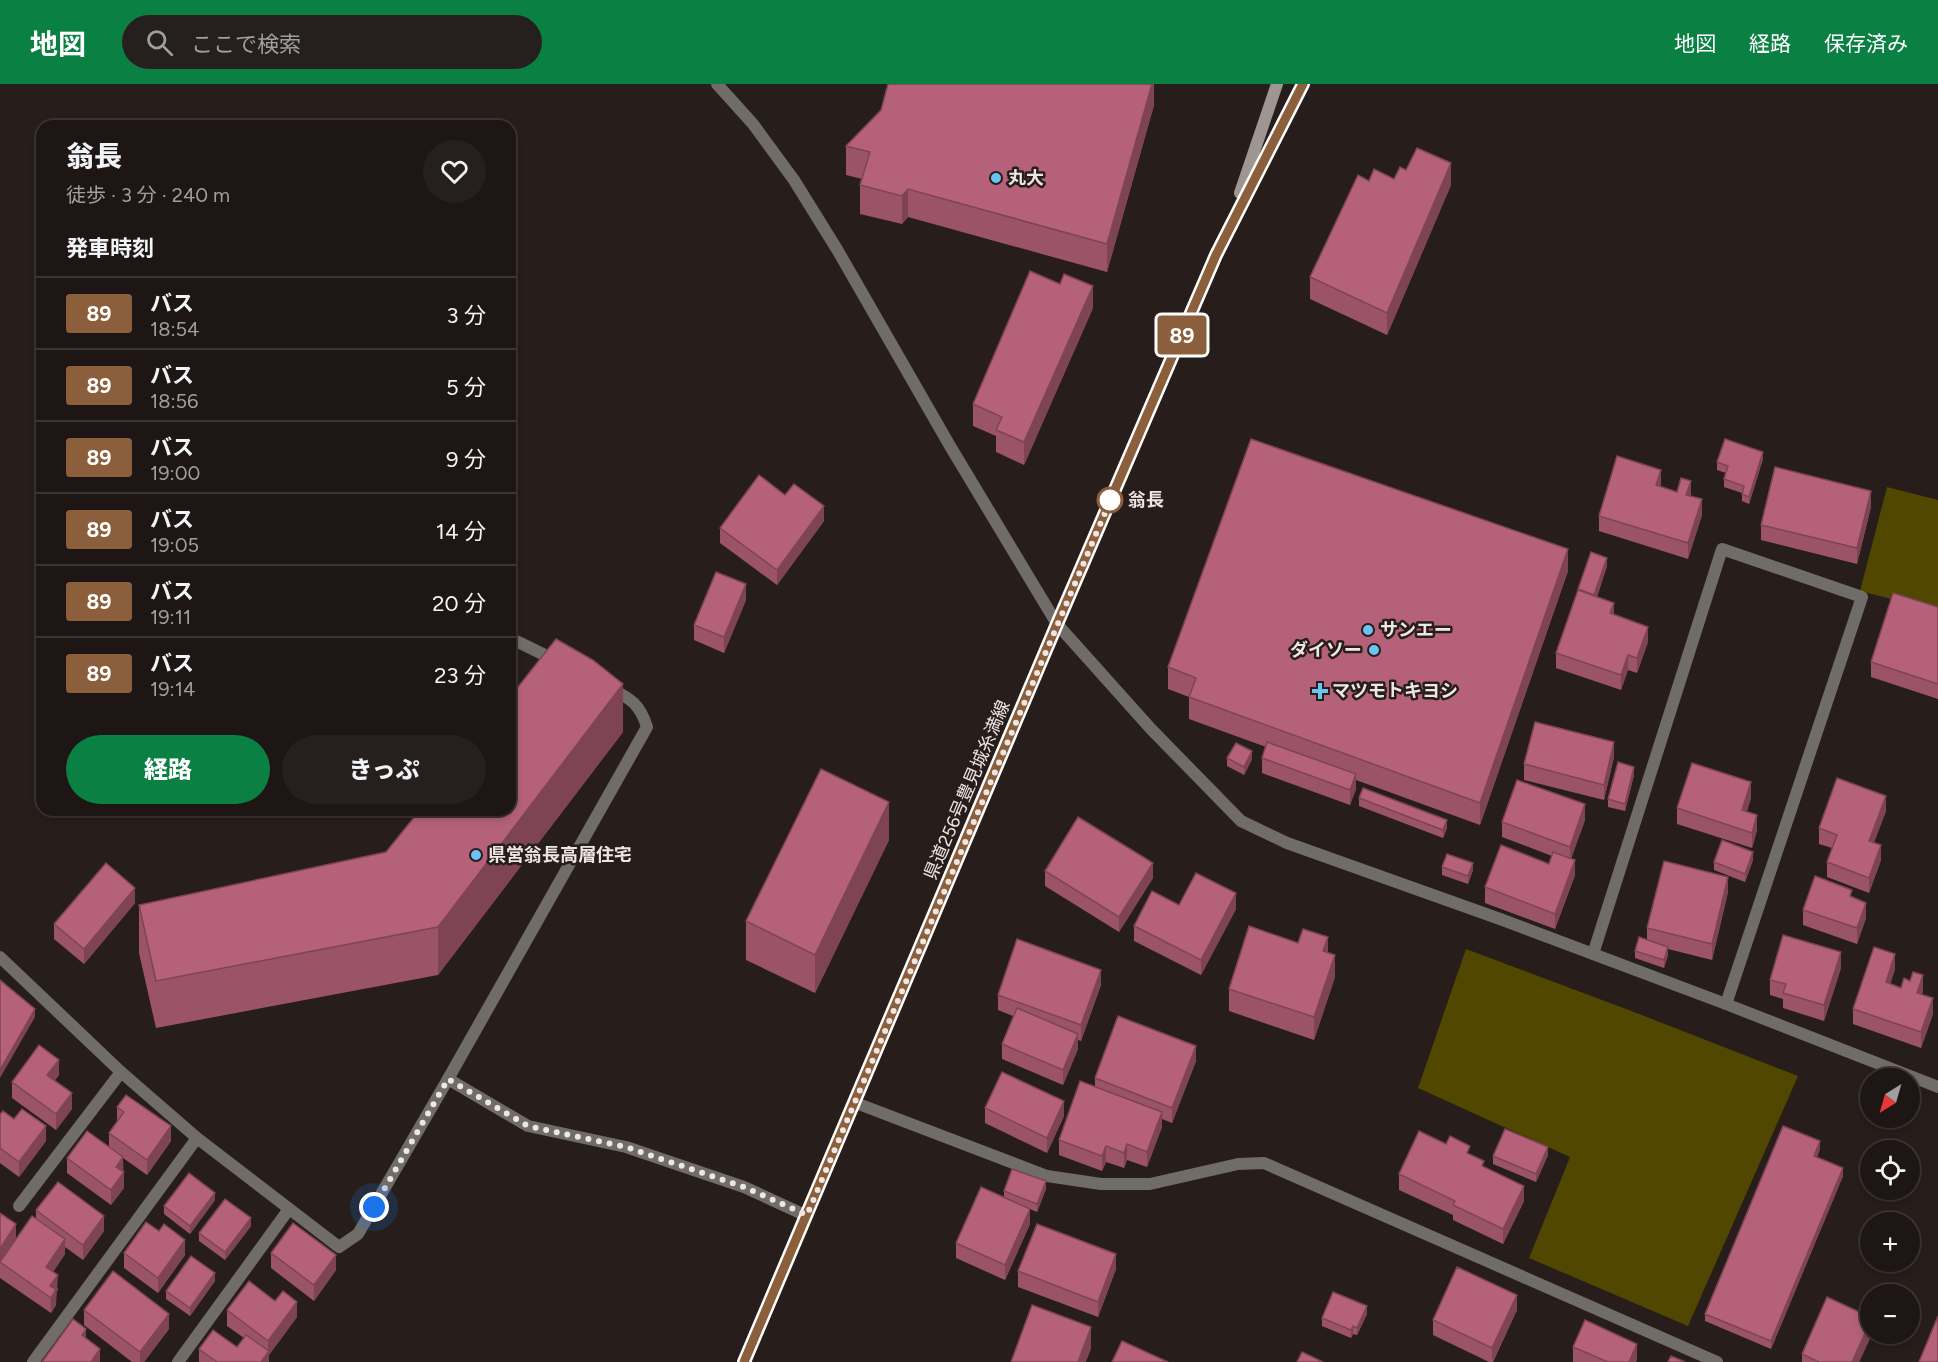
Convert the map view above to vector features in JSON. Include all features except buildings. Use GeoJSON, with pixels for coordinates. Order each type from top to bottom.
{"type":"FeatureCollection","features":[{"type":"Feature","properties":{"kind":"main road","name":"県道256号豊見城糸満線"},"geometry":{"type":"LineString","coordinates":[[1226,234],[1277,84]]}},
{"type":"Feature","properties":{"kind":"main road","name":"県道256号豊見城糸満線"},"geometry":{"type":"LineString","coordinates":[[744,1362],[1057,624],[1226,234],[1303,84]]}},
{"type":"Feature","properties":{"kind":"street"},"geometry":{"type":"LineString","coordinates":[[717,84],[753,124],[794,180],[1057,624],[1151,729],[1240,821],[1287,843],[1593,954],[1938,1087]]}},
{"type":"Feature","properties":{"kind":"street"},"geometry":{"type":"LineString","coordinates":[[1593,954],[1722,549],[1862,597],[1726,1004]]}},
{"type":"Feature","properties":{"kind":"street"},"geometry":{"type":"LineString","coordinates":[[516,641],[572,669]]}},
{"type":"Feature","properties":{"kind":"street"},"geometry":{"type":"LineString","coordinates":[[0,957],[121,1072],[197,1138],[339,1247],[358,1234],[647,727],[643,714],[635,703],[603,685]]}},
{"type":"Feature","properties":{"kind":"street"},"geometry":{"type":"LineString","coordinates":[[19,1206],[121,1072]]}},
{"type":"Feature","properties":{"kind":"street"},"geometry":{"type":"LineString","coordinates":[[448,1079],[528,1126],[626,1147],[744,1187],[807,1215]]}},
{"type":"Feature","properties":{"kind":"street"},"geometry":{"type":"LineString","coordinates":[[855,1102],[1047,1176],[1101,1184],[1150,1184],[1238,1164],[1264,1163],[1717,1362]]}},
{"type":"Feature","properties":{"kind":"street"},"geometry":{"type":"LineString","coordinates":[[33,1362],[197,1138]]}},
{"type":"Feature","properties":{"kind":"street"},"geometry":{"type":"LineString","coordinates":[[178,1362],[289,1209]]}},
{"type":"Feature","properties":{"kind":"shaded area"},"geometry":{"type":"Polygon","coordinates":[[[1887,487],[1938,500],[1938,611],[1860,591],[1887,487]]]}},
{"type":"Feature","properties":{"kind":"shaded area"},"geometry":{"type":"Polygon","coordinates":[[[1466,949],[1798,1076],[1688,1326],[1529,1258],[1570,1157],[1418,1088],[1466,949]]]}},
{"type":"Feature","properties":{"kind":"bus line","name":"89"},"geometry":{"type":"LineString","coordinates":[[744,1362],[1216,255],[1303,84]]}},
{"type":"Feature","properties":{"kind":"place","name":"丸大"},"geometry":{"type":"Point","coordinates":[996,178]}},
{"type":"Feature","properties":{"kind":"place","name":"翁長"},"geometry":{"type":"Point","coordinates":[1110,500]}},
{"type":"Feature","properties":{"kind":"place","name":"サンエー"},"geometry":{"type":"Point","coordinates":[1368,630]}},
{"type":"Feature","properties":{"kind":"place","name":"ダイソー"},"geometry":{"type":"Point","coordinates":[1374,650]}},
{"type":"Feature","properties":{"kind":"place","name":"マツモトキヨシ"},"geometry":{"type":"Point","coordinates":[1320,691]}},
{"type":"Feature","properties":{"kind":"place","name":"県営翁長高層住宅"},"geometry":{"type":"Point","coordinates":[476,855]}},
{"type":"Feature","properties":{"kind":"route"},"geometry":{"type":"LineString","coordinates":[[374,1207],[448,1079],[528,1126],[626,1147],[744,1187],[807,1215],[1113,494],[1110,500]]}}]}
